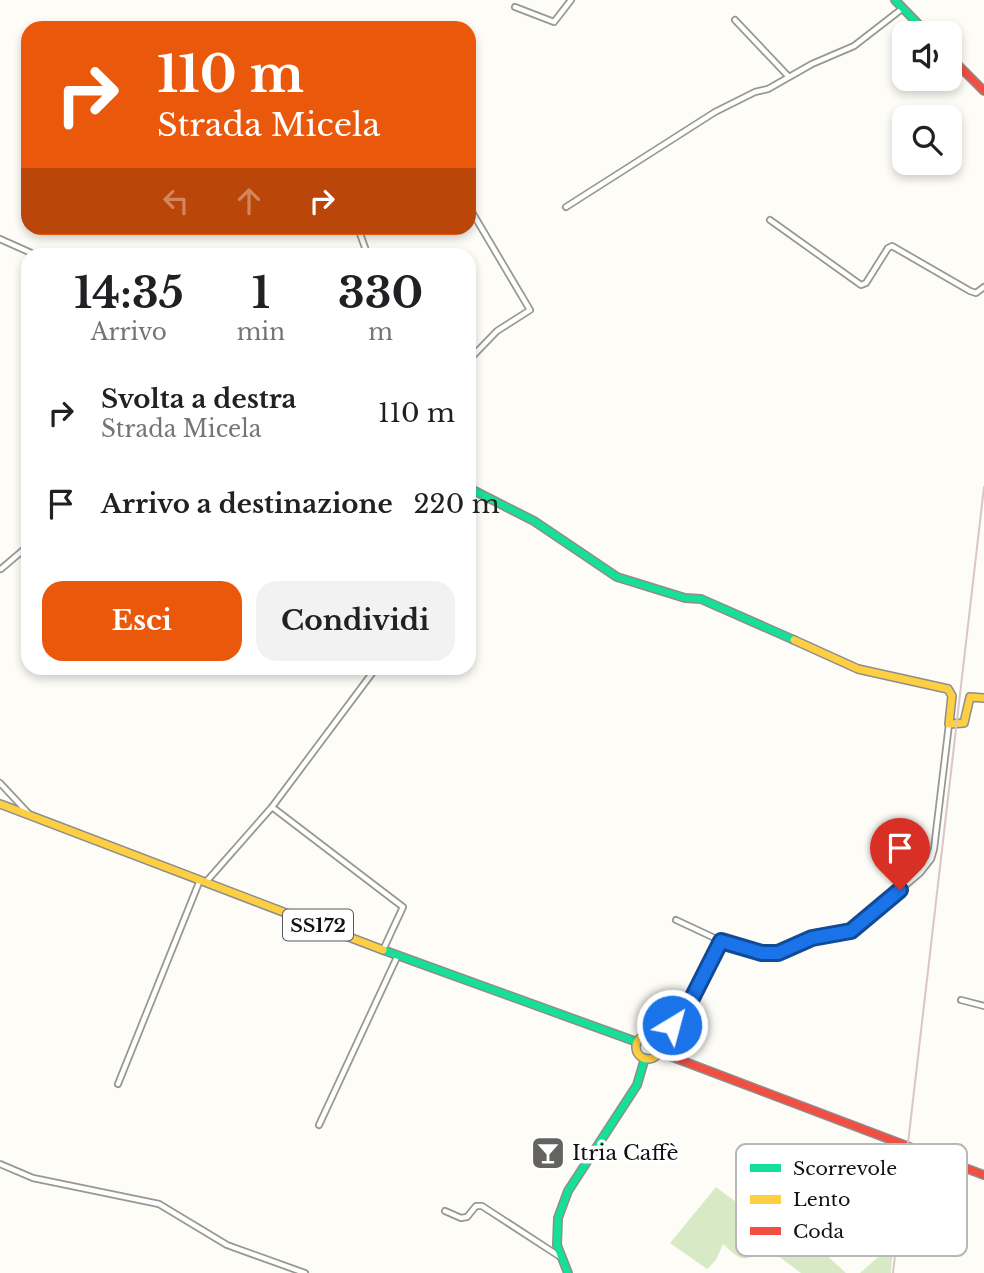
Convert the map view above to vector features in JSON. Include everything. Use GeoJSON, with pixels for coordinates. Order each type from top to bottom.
{"type":"FeatureCollection","features":[{"type":"Feature","properties":{"kind":"main road"},"geometry":{"type":"LineString","coordinates":[[895,0],[915,21]]}},
{"type":"Feature","properties":{"kind":"main road"},"geometry":{"type":"LineString","coordinates":[[962,69],[984,91]]}},
{"type":"Feature","properties":{"kind":"main road"},"geometry":{"type":"LineString","coordinates":[[476,492],[534,521],[617,577],[685,598],[701,599],[858,669],[948,689],[952,696],[949,723],[966,720],[970,698],[984,698]]}},
{"type":"Feature","properties":{"kind":"main road","name":"SS172"},"geometry":{"type":"LineString","coordinates":[[0,804],[398,956],[637,1042]]}},
{"type":"Feature","properties":{"kind":"main road"},"geometry":{"type":"LineString","coordinates":[[646,1035],[654,1036],[660,1045],[659,1052],[653,1058],[645,1058],[637,1052],[637,1042],[646,1035]]}},
{"type":"Feature","properties":{"kind":"main road"},"geometry":{"type":"LineString","coordinates":[[659,1052],[902,1144]]}},
{"type":"Feature","properties":{"kind":"main road"},"geometry":{"type":"LineString","coordinates":[[568,1273],[559,1256],[556,1227],[561,1203],[636,1086],[645,1058]]}},
{"type":"Feature","properties":{"kind":"main road"},"geometry":{"type":"LineString","coordinates":[[967,1169],[984,1175]]}},
{"type":"Feature","properties":{"kind":"street"},"geometry":{"type":"LineString","coordinates":[[515,7],[554,22],[571,0]]}},
{"type":"Feature","properties":{"kind":"street"},"geometry":{"type":"LineString","coordinates":[[566,207],[715,112],[854,46],[903,8]]}},
{"type":"Feature","properties":{"kind":"street"},"geometry":{"type":"LineString","coordinates":[[736,20],[789,77]]}},
{"type":"Feature","properties":{"kind":"street"},"geometry":{"type":"LineString","coordinates":[[476,219],[530,310],[497,331],[476,353]]}},
{"type":"Feature","properties":{"kind":"street"},"geometry":{"type":"LineString","coordinates":[[771,220],[861,285],[866,283],[888,248],[892,246],[970,291],[976,293],[984,287]]}},
{"type":"Feature","properties":{"kind":"street"},"geometry":{"type":"LineString","coordinates":[[0,239],[21,248]]}},
{"type":"Feature","properties":{"kind":"street"},"geometry":{"type":"LineString","coordinates":[[0,569],[21,552]]}},
{"type":"Feature","properties":{"kind":"street"},"geometry":{"type":"LineString","coordinates":[[118,1084],[203,881],[271,807],[371,675]]}},
{"type":"Feature","properties":{"kind":"street"},"geometry":{"type":"LineString","coordinates":[[676,920],[721,941],[771,954],[812,938],[844,934],[860,924],[920,873],[931,859],[949,723]]}},
{"type":"Feature","properties":{"kind":"street"},"geometry":{"type":"LineString","coordinates":[[0,783],[29,815]]}},
{"type":"Feature","properties":{"kind":"street"},"geometry":{"type":"LineString","coordinates":[[271,807],[403,907],[383,950]]}},
{"type":"Feature","properties":{"kind":"street"},"geometry":{"type":"LineString","coordinates":[[654,1036],[681,1020],[721,941]]}},
{"type":"Feature","properties":{"kind":"street"},"geometry":{"type":"LineString","coordinates":[[319,1125],[398,956]]}},
{"type":"Feature","properties":{"kind":"street"},"geometry":{"type":"LineString","coordinates":[[961,1000],[984,1006]]}},
{"type":"Feature","properties":{"kind":"street"},"geometry":{"type":"LineString","coordinates":[[0,1164],[33,1178],[159,1204],[227,1245],[305,1273]]}},
{"type":"Feature","properties":{"kind":"street"},"geometry":{"type":"LineString","coordinates":[[445,1211],[461,1219],[467,1217],[476,1206],[482,1206],[559,1256]]}},
{"type":"Feature","properties":{"kind":"green space"},"geometry":{"type":"Polygon","coordinates":[[[716,1187],[736,1202],[736,1255],[723,1244],[716,1260],[707,1269],[670,1243],[716,1187]]]}},
{"type":"Feature","properties":{"kind":"green space"},"geometry":{"type":"Polygon","coordinates":[[[778,1256],[827,1256],[846,1273],[801,1273],[778,1256]]]}},
{"type":"Feature","properties":{"kind":"green space"},"geometry":{"type":"Polygon","coordinates":[[[880,1256],[892,1256],[891,1273],[860,1273],[880,1256]]]}},
{"type":"Feature","properties":{"kind":"railway"},"geometry":{"type":"LineString","coordinates":[[908,1144],[984,487]]}},
{"type":"Feature","properties":{"kind":"railway"},"geometry":{"type":"LineString","coordinates":[[893,1273],[895,1256]]}},
{"type":"Feature","properties":{"kind":"traffic: fast"},"geometry":{"type":"LineString","coordinates":[[895,0],[915,21]]}},
{"type":"Feature","properties":{"kind":"traffic: fast"},"geometry":{"type":"LineString","coordinates":[[476,492],[534,521],[617,577],[685,598],[701,599],[794,640]]}},
{"type":"Feature","properties":{"kind":"traffic: fast"},"geometry":{"type":"LineString","coordinates":[[383,950],[637,1042]]}},
{"type":"Feature","properties":{"kind":"traffic: fast"},"geometry":{"type":"LineString","coordinates":[[568,1273],[557,1245],[558,1218],[568,1191],[637,1085],[645,1058]]}},
{"type":"Feature","properties":{"kind":"traffic: slow"},"geometry":{"type":"LineString","coordinates":[[794,640],[858,669],[948,689],[952,696],[949,724],[964,723],[970,697],[984,698]]}},
{"type":"Feature","properties":{"kind":"traffic: slow"},"geometry":{"type":"LineString","coordinates":[[0,804],[383,950]]}},
{"type":"Feature","properties":{"kind":"traffic: slow"},"geometry":{"type":"LineString","coordinates":[[648,1035],[659,1042],[660,1047],[653,1058],[648,1059],[637,1052],[636,1047],[643,1036],[648,1035]]}},
{"type":"Feature","properties":{"kind":"traffic: jam"},"geometry":{"type":"LineString","coordinates":[[962,69],[984,91]]}},
{"type":"Feature","properties":{"kind":"traffic: jam"},"geometry":{"type":"LineString","coordinates":[[659,1052],[902,1144]]}},
{"type":"Feature","properties":{"kind":"traffic: jam"},"geometry":{"type":"LineString","coordinates":[[967,1169],[984,1175]]}},
{"type":"Feature","properties":{"kind":"place","name":"Itria Caffè"},"geometry":{"type":"Point","coordinates":[548,1153]}},
{"type":"Feature","properties":{"kind":"route"},"geometry":{"type":"LineString","coordinates":[[672,1025],[681,1020],[721,941],[762,953],[778,953],[812,938],[851,931],[900,890]]}}]}
